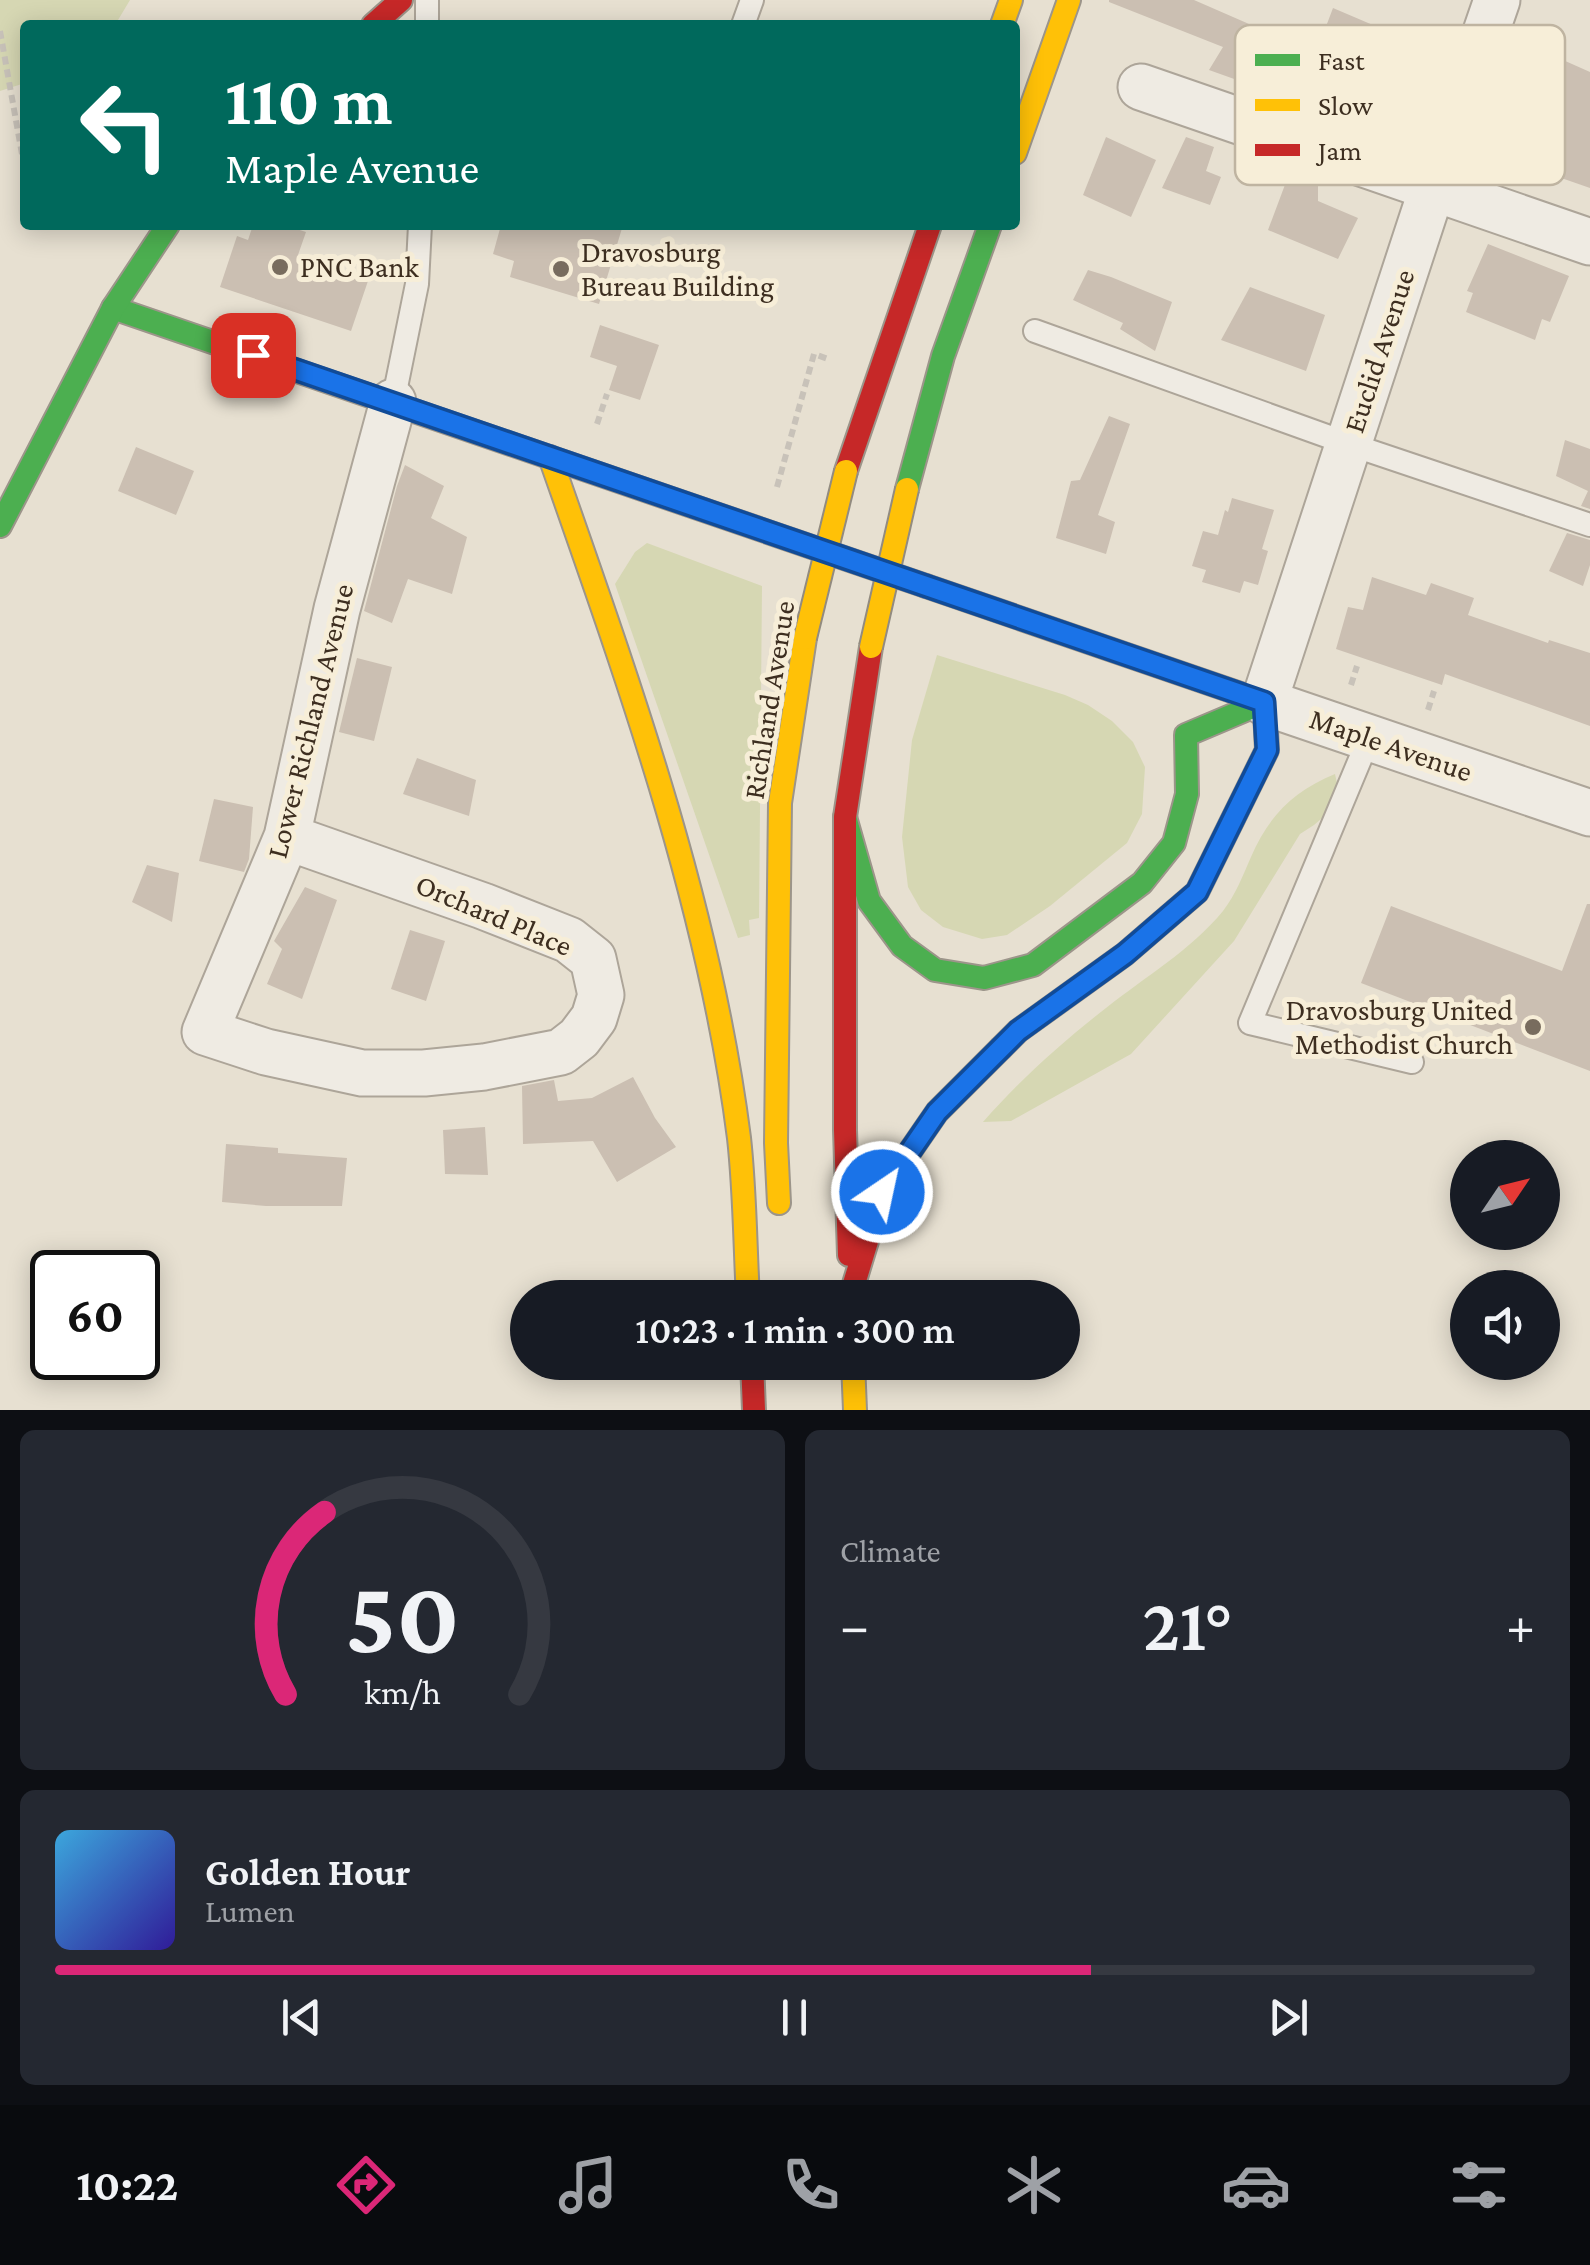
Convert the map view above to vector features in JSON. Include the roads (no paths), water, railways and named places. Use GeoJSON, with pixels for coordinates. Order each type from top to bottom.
{"type":"FeatureCollection","features":[{"type":"Feature","properties":{"kind":"main road"},"geometry":{"type":"LineString","coordinates":[[379,20],[401,0]]}},
{"type":"Feature","properties":{"kind":"main road"},"geometry":{"type":"LineString","coordinates":[[1020,140],[1070,0]]}},
{"type":"Feature","properties":{"kind":"main road"},"geometry":{"type":"LineString","coordinates":[[4,508],[113,308],[165,230]]}},
{"type":"Feature","properties":{"kind":"main road","name":"Richland Avenue"},"geometry":{"type":"LineString","coordinates":[[780,1220],[776,1143],[780,802],[805,638],[846,471],[928,230]]}},
{"type":"Feature","properties":{"kind":"main road"},"geometry":{"type":"LineString","coordinates":[[849,1280],[845,1130],[845,817],[871,647],[907,489],[943,356],[988,230]]}},
{"type":"Feature","properties":{"kind":"main road","name":"Maple Avenue"},"geometry":{"type":"LineString","coordinates":[[113,308],[1264,702]]}},
{"type":"Feature","properties":{"kind":"main road"},"geometry":{"type":"LineString","coordinates":[[550,457],[633,694],[686,872],[712,980],[739,1140],[747,1280]]}},
{"type":"Feature","properties":{"kind":"main road"},"geometry":{"type":"LineString","coordinates":[[845,817],[869,901],[902,946],[935,970],[984,978],[1033,965],[1142,883],[1174,843],[1187,794],[1186,735],[1264,702],[1267,750],[1197,892],[1125,954],[1018,1031],[937,1112],[882,1192],[855,1280]]}},
{"type":"Feature","properties":{"kind":"main road"},"geometry":{"type":"LineString","coordinates":[[753,1380],[754,1410]]}},
{"type":"Feature","properties":{"kind":"main road"},"geometry":{"type":"LineString","coordinates":[[854,1380],[856,1410]]}},
{"type":"Feature","properties":{"kind":"street","name":"Euclid Avenue"},"geometry":{"type":"LineString","coordinates":[[1488,25],[1497,0]]}},
{"type":"Feature","properties":{"kind":"street"},"geometry":{"type":"LineString","coordinates":[[1141,87],[1235,120]]}},
{"type":"Feature","properties":{"kind":"street"},"geometry":{"type":"LineString","coordinates":[[1421,185],[1590,242]]}},
{"type":"Feature","properties":{"kind":"street","name":"Euclid Avenue"},"geometry":{"type":"LineString","coordinates":[[1264,702],[1433,185]]}},
{"type":"Feature","properties":{"kind":"street","name":"Lower Richland Avenue"},"geometry":{"type":"LineString","coordinates":[[205,1032],[287,837],[337,609],[393,402]]}},
{"type":"Feature","properties":{"kind":"street","name":"Maple Avenue"},"geometry":{"type":"LineString","coordinates":[[1264,702],[1590,814]]}},
{"type":"Feature","properties":{"kind":"street","name":"Orchard Place"},"geometry":{"type":"LineString","coordinates":[[205,1032],[266,1052],[362,1072],[424,1073],[484,1068],[561,1052],[579,1038],[594,1018],[601,995],[592,960],[568,940],[465,899],[287,837]]}},
{"type":"Feature","properties":{"kind":"lane"},"geometry":{"type":"LineString","coordinates":[[393,402],[417,284],[420,230]]}},
{"type":"Feature","properties":{"kind":"lane"},"geometry":{"type":"LineString","coordinates":[[1035,331],[1349,444],[1590,525]]}},
{"type":"Feature","properties":{"kind":"lane"},"geometry":{"type":"LineString","coordinates":[[1369,738],[1250,1022],[1412,1062]]}},
{"type":"Feature","properties":{"kind":"place","name":"PNC Bank"},"geometry":{"type":"Point","coordinates":[280,267]}},
{"type":"Feature","properties":{"kind":"place","name":"Dravosburg Bureau Building"},"geometry":{"type":"Point","coordinates":[561,269]}},
{"type":"Feature","properties":{"kind":"place","name":"Dravosburg United Methodist Church"},"geometry":{"type":"Point","coordinates":[1533,1027]}}]}
